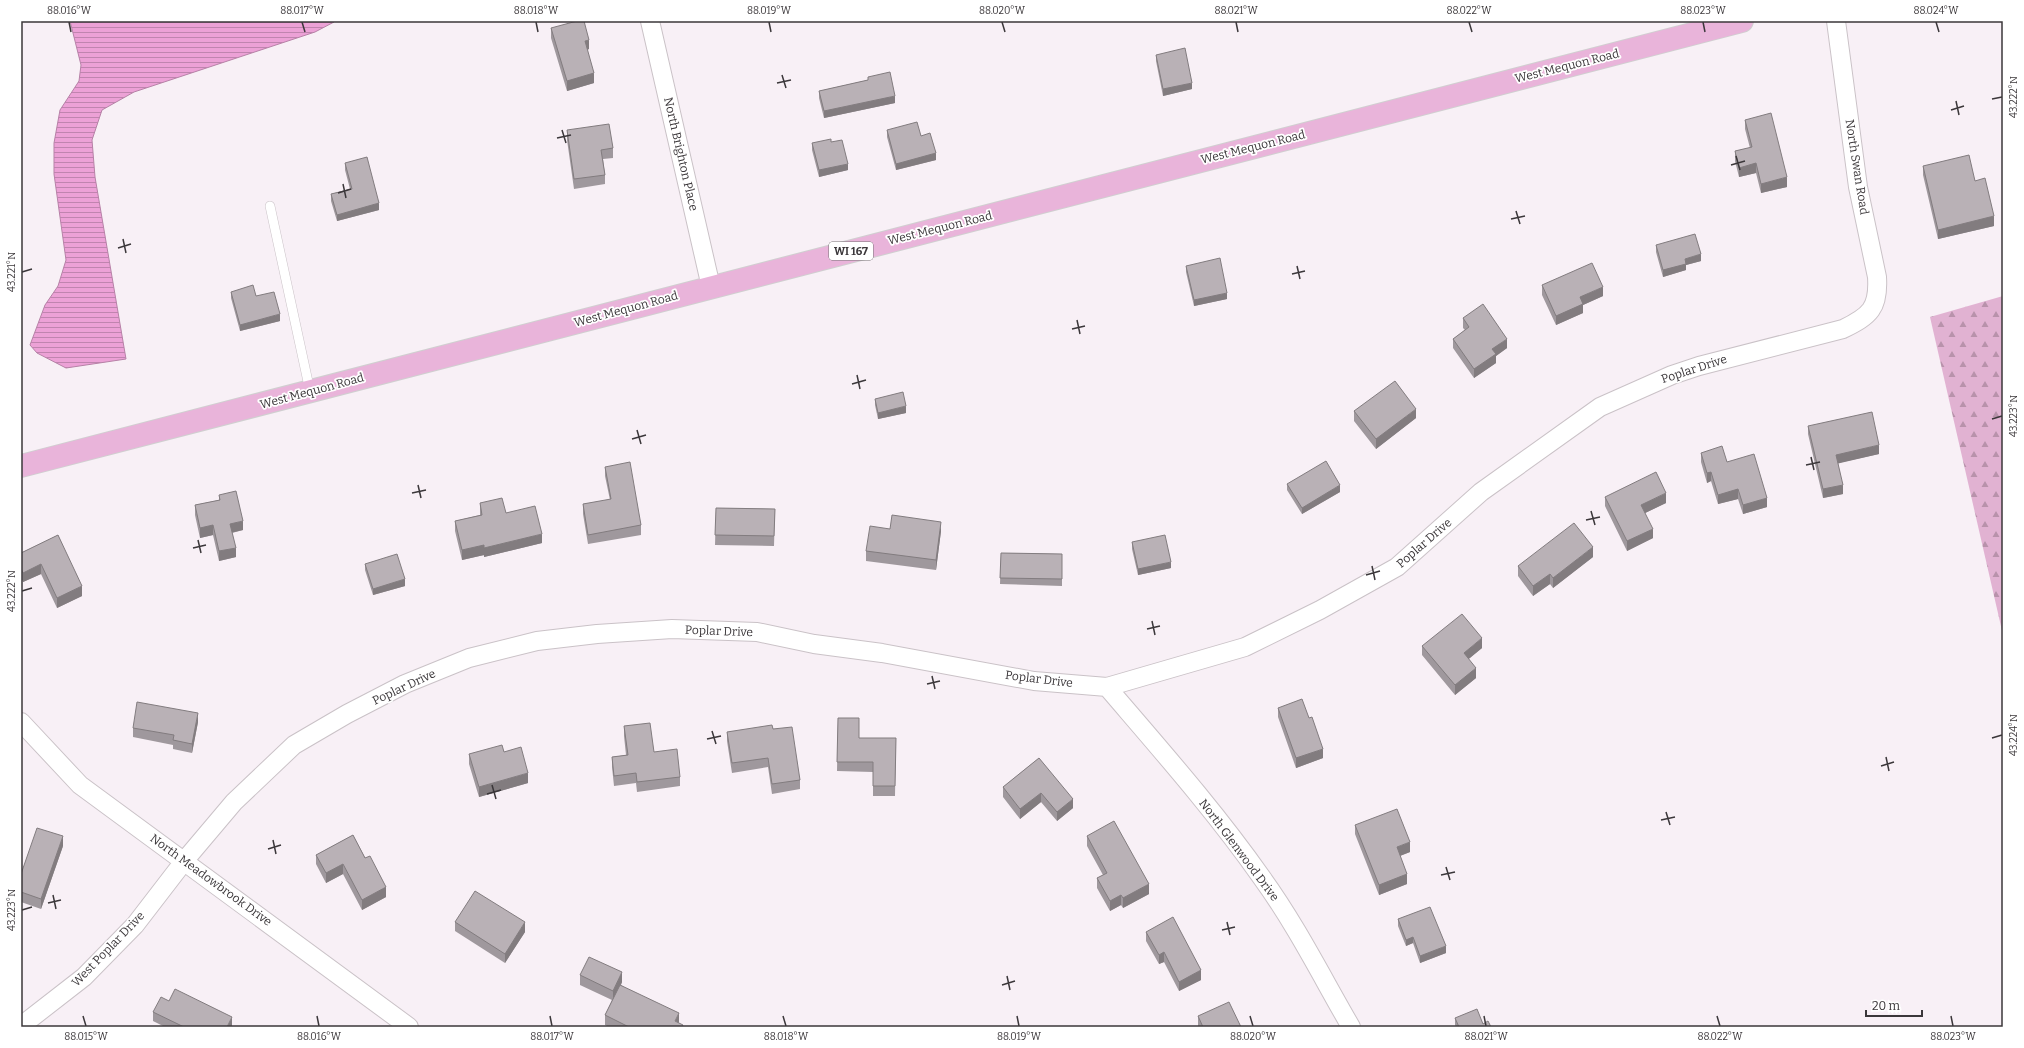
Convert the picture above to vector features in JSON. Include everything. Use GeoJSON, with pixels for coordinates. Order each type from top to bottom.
{"type":"FeatureCollection","features":[{"type":"Feature","properties":{"kind":"main road","name":"West Mequon Road"},"geometry":{"type":"LineString","coordinates":[[21,466],[1742,21]]}},
{"type":"Feature","properties":{"kind":"street","name":"North Brighton Place"},"geometry":{"type":"LineString","coordinates":[[650,21],[711,287]]}},
{"type":"Feature","properties":{"kind":"street","name":"North Swan Road"},"geometry":{"type":"LineString","coordinates":[[1836,21],[1858,187],[1877,277],[1878,290],[1876,302],[1871,311]]}},
{"type":"Feature","properties":{"kind":"street","name":"Poplar Drive"},"geometry":{"type":"LineString","coordinates":[[185,860],[234,802],[294,745],[347,714],[405,684],[469,658],[537,641],[597,634],[672,629],[757,632],[814,644],[882,653],[1034,681],[1107,687],[1245,647],[1320,610],[1397,567],[1481,492],[1600,407],[1672,375],[1699,366],[1843,328],[1858,322],[1871,311]]}},
{"type":"Feature","properties":{"kind":"street","name":"North Glenwood Drive"},"geometry":{"type":"LineString","coordinates":[[1107,687],[1227,830],[1263,879],[1303,943],[1351,1027]]}},
{"type":"Feature","properties":{"kind":"street","name":"North Meadowbrook Drive"},"geometry":{"type":"LineString","coordinates":[[21,722],[80,785],[185,860],[409,1027]]}},
{"type":"Feature","properties":{"kind":"street","name":"West Poplar Drive"},"geometry":{"type":"LineString","coordinates":[[21,1026],[84,978],[135,925],[185,860]]}},
{"type":"Feature","properties":{"kind":"lane"},"geometry":{"type":"LineString","coordinates":[[270,206],[310,391]]}},
{"type":"Feature","properties":{"kind":"green space"},"geometry":{"type":"Polygon","coordinates":[[[2003,296],[2003,635],[1930,317],[2003,296]]]}},
{"type":"Feature","properties":{"kind":"shaded area"},"geometry":{"type":"Polygon","coordinates":[[[70,21],[334,22],[315,32],[134,92],[102,110],[92,140],[95,177],[126,359],[66,368],[37,353],[30,345],[45,305],[58,286],[66,260],[54,174],[54,143],[60,110],[79,81],[81,65],[70,21]]]}},
{"type":"Feature","properties":{"kind":"building"},"geometry":{"type":"Polygon","coordinates":[[[577,21],[584,21],[589,40],[585,41],[594,73],[567,81],[551,28],[577,21]]]}},
{"type":"Feature","properties":{"kind":"building"},"geometry":{"type":"Polygon","coordinates":[[[1185,48],[1192,83],[1163,89],[1156,55],[1185,48]]]}},
{"type":"Feature","properties":{"kind":"building"},"geometry":{"type":"Polygon","coordinates":[[[890,72],[895,96],[824,111],[819,91],[868,80],[868,77],[890,72]]]}},
{"type":"Feature","properties":{"kind":"building"},"geometry":{"type":"Polygon","coordinates":[[[1771,113],[1787,177],[1761,184],[1756,163],[1739,168],[1735,151],[1752,147],[1745,120],[1771,113]]]}},
{"type":"Feature","properties":{"kind":"building"},"geometry":{"type":"Polygon","coordinates":[[[917,122],[921,136],[930,133],[936,153],[896,164],[887,130],[917,122]]]}},
{"type":"Feature","properties":{"kind":"building"},"geometry":{"type":"Polygon","coordinates":[[[609,124],[613,148],[601,150],[605,175],[574,179],[567,130],[609,124]]]}},
{"type":"Feature","properties":{"kind":"building"},"geometry":{"type":"Polygon","coordinates":[[[831,139],[831,142],[842,140],[848,164],[819,170],[812,143],[831,139]]]}},
{"type":"Feature","properties":{"kind":"building"},"geometry":{"type":"Polygon","coordinates":[[[1969,155],[1975,181],[1985,178],[1994,216],[1938,230],[1923,166],[1969,155]]]}},
{"type":"Feature","properties":{"kind":"building"},"geometry":{"type":"Polygon","coordinates":[[[367,157],[379,203],[337,215],[331,194],[352,189],[345,163],[367,157]]]}},
{"type":"Feature","properties":{"kind":"building"},"geometry":{"type":"Polygon","coordinates":[[[1695,234],[1701,254],[1685,259],[1686,264],[1663,270],[1656,245],[1695,234]]]}},
{"type":"Feature","properties":{"kind":"building"},"geometry":{"type":"Polygon","coordinates":[[[1220,258],[1227,293],[1194,300],[1186,266],[1220,258]]]}},
{"type":"Feature","properties":{"kind":"building"},"geometry":{"type":"Polygon","coordinates":[[[1592,263],[1603,287],[1580,297],[1583,304],[1556,316],[1542,285],[1592,263]]]}},
{"type":"Feature","properties":{"kind":"building"},"geometry":{"type":"Polygon","coordinates":[[[253,285],[256,296],[274,292],[280,314],[240,325],[231,292],[253,285]]]}},
{"type":"Feature","properties":{"kind":"building"},"geometry":{"type":"Polygon","coordinates":[[[1483,304],[1507,339],[1492,349],[1496,354],[1474,369],[1453,339],[1469,327],[1463,318],[1483,304]]]}},
{"type":"Feature","properties":{"kind":"building"},"geometry":{"type":"Polygon","coordinates":[[[1395,381],[1416,409],[1376,439],[1354,411],[1395,381]]]}},
{"type":"Feature","properties":{"kind":"building"},"geometry":{"type":"Polygon","coordinates":[[[903,392],[906,406],[878,413],[875,399],[903,392]]]}},
{"type":"Feature","properties":{"kind":"building"},"geometry":{"type":"Polygon","coordinates":[[[1872,412],[1879,445],[1836,455],[1843,485],[1823,489],[1808,426],[1872,412]]]}},
{"type":"Feature","properties":{"kind":"building"},"geometry":{"type":"Polygon","coordinates":[[[1722,446],[1727,462],[1754,454],[1767,498],[1743,505],[1738,489],[1718,495],[1711,472],[1707,473],[1701,453],[1722,446]]]}},
{"type":"Feature","properties":{"kind":"building"},"geometry":{"type":"Polygon","coordinates":[[[1326,461],[1340,485],[1302,508],[1287,484],[1326,461]]]}},
{"type":"Feature","properties":{"kind":"building"},"geometry":{"type":"Polygon","coordinates":[[[630,462],[641,525],[588,535],[583,504],[611,499],[605,467],[630,462]]]}},
{"type":"Feature","properties":{"kind":"building"},"geometry":{"type":"Polygon","coordinates":[[[1656,472],[1666,493],[1641,505],[1653,529],[1627,541],[1605,497],[1656,472]]]}},
{"type":"Feature","properties":{"kind":"building"},"geometry":{"type":"Polygon","coordinates":[[[236,491],[243,521],[230,524],[236,548],[219,551],[213,525],[200,528],[195,505],[220,500],[219,495],[236,491]]]}},
{"type":"Feature","properties":{"kind":"building"},"geometry":{"type":"Polygon","coordinates":[[[502,498],[506,513],[535,506],[542,534],[484,548],[484,545],[462,550],[455,521],[482,515],[480,503],[502,498]]]}},
{"type":"Feature","properties":{"kind":"building"},"geometry":{"type":"Polygon","coordinates":[[[716,508],[775,509],[774,536],[715,535],[716,508]]]}},
{"type":"Feature","properties":{"kind":"building"},"geometry":{"type":"Polygon","coordinates":[[[892,515],[941,522],[936,560],[866,551],[870,526],[890,529],[892,515]]]}},
{"type":"Feature","properties":{"kind":"building"},"geometry":{"type":"Polygon","coordinates":[[[1574,523],[1593,547],[1553,578],[1550,574],[1533,586],[1518,566],[1574,523]]]}},
{"type":"Feature","properties":{"kind":"building"},"geometry":{"type":"Polygon","coordinates":[[[58,535],[82,586],[57,598],[41,564],[23,573],[21,569],[21,553],[58,535]]]}},
{"type":"Feature","properties":{"kind":"building"},"geometry":{"type":"Polygon","coordinates":[[[1165,535],[1171,562],[1138,569],[1132,542],[1165,535]]]}},
{"type":"Feature","properties":{"kind":"building"},"geometry":{"type":"Polygon","coordinates":[[[1001,553],[1062,554],[1062,579],[1000,578],[1001,553]]]}},
{"type":"Feature","properties":{"kind":"building"},"geometry":{"type":"Polygon","coordinates":[[[397,554],[405,579],[373,589],[365,564],[397,554]]]}},
{"type":"Feature","properties":{"kind":"building"},"geometry":{"type":"Polygon","coordinates":[[[1462,614],[1482,638],[1464,653],[1476,668],[1455,685],[1422,646],[1462,614]]]}},
{"type":"Feature","properties":{"kind":"building"},"geometry":{"type":"Polygon","coordinates":[[[1302,699],[1309,718],[1312,717],[1323,749],[1296,758],[1278,708],[1302,699]]]}},
{"type":"Feature","properties":{"kind":"building"},"geometry":{"type":"Polygon","coordinates":[[[137,702],[198,713],[192,744],[173,740],[174,735],[133,728],[137,702]]]}},
{"type":"Feature","properties":{"kind":"building"},"geometry":{"type":"Polygon","coordinates":[[[838,718],[859,718],[859,738],[896,738],[895,786],[873,786],[873,762],[837,762],[838,718]]]}},
{"type":"Feature","properties":{"kind":"building"},"geometry":{"type":"Polygon","coordinates":[[[650,723],[654,752],[677,749],[680,777],[637,782],[636,773],[614,776],[612,757],[628,755],[624,726],[650,723]]]}},
{"type":"Feature","properties":{"kind":"building"},"geometry":{"type":"Polygon","coordinates":[[[772,725],[773,729],[792,727],[800,780],[772,784],[768,758],[732,763],[727,732],[772,725]]]}},
{"type":"Feature","properties":{"kind":"building"},"geometry":{"type":"Polygon","coordinates":[[[502,745],[504,752],[521,747],[528,773],[479,787],[469,754],[502,745]]]}},
{"type":"Feature","properties":{"kind":"building"},"geometry":{"type":"Polygon","coordinates":[[[1039,758],[1073,799],[1057,812],[1041,793],[1020,809],[1003,787],[1039,758]]]}},
{"type":"Feature","properties":{"kind":"building"},"geometry":{"type":"Polygon","coordinates":[[[1397,809],[1410,842],[1397,847],[1407,874],[1379,885],[1355,825],[1397,809]]]}},
{"type":"Feature","properties":{"kind":"building"},"geometry":{"type":"Polygon","coordinates":[[[1114,821],[1149,884],[1123,898],[1121,895],[1110,901],[1097,878],[1107,873],[1087,836],[1114,821]]]}},
{"type":"Feature","properties":{"kind":"building"},"geometry":{"type":"Polygon","coordinates":[[[37,828],[63,836],[41,899],[21,892],[21,874],[37,828]]]}},
{"type":"Feature","properties":{"kind":"building"},"geometry":{"type":"Polygon","coordinates":[[[353,835],[365,858],[370,856],[386,887],[362,900],[343,864],[326,873],[316,855],[353,835]]]}},
{"type":"Feature","properties":{"kind":"building"},"geometry":{"type":"Polygon","coordinates":[[[475,891],[525,922],[505,954],[455,922],[475,891]]]}},
{"type":"Feature","properties":{"kind":"building"},"geometry":{"type":"Polygon","coordinates":[[[1430,907],[1446,946],[1420,956],[1413,937],[1406,940],[1398,919],[1430,907]]]}},
{"type":"Feature","properties":{"kind":"building"},"geometry":{"type":"Polygon","coordinates":[[[1173,917],[1201,970],[1179,982],[1164,952],[1159,955],[1146,932],[1173,917]]]}},
{"type":"Feature","properties":{"kind":"building"},"geometry":{"type":"Polygon","coordinates":[[[589,957],[622,972],[613,991],[580,975],[589,957]]]}},
{"type":"Feature","properties":{"kind":"building"},"geometry":{"type":"Polygon","coordinates":[[[620,985],[679,1013],[675,1021],[683,1025],[682,1027],[629,1027],[605,1015],[620,985]]]}},
{"type":"Feature","properties":{"kind":"building"},"geometry":{"type":"Polygon","coordinates":[[[175,989],[232,1017],[227,1027],[184,1027],[153,1012],[161,997],[169,1001],[175,989]]]}},
{"type":"Feature","properties":{"kind":"building"},"geometry":{"type":"Polygon","coordinates":[[[1229,1002],[1241,1027],[1203,1027],[1198,1016],[1229,1002]]]}},
{"type":"Feature","properties":{"kind":"building"},"geometry":{"type":"Polygon","coordinates":[[[1477,1009],[1483,1024],[1488,1021],[1491,1027],[1459,1027],[1455,1018],[1477,1009]]]}}]}
